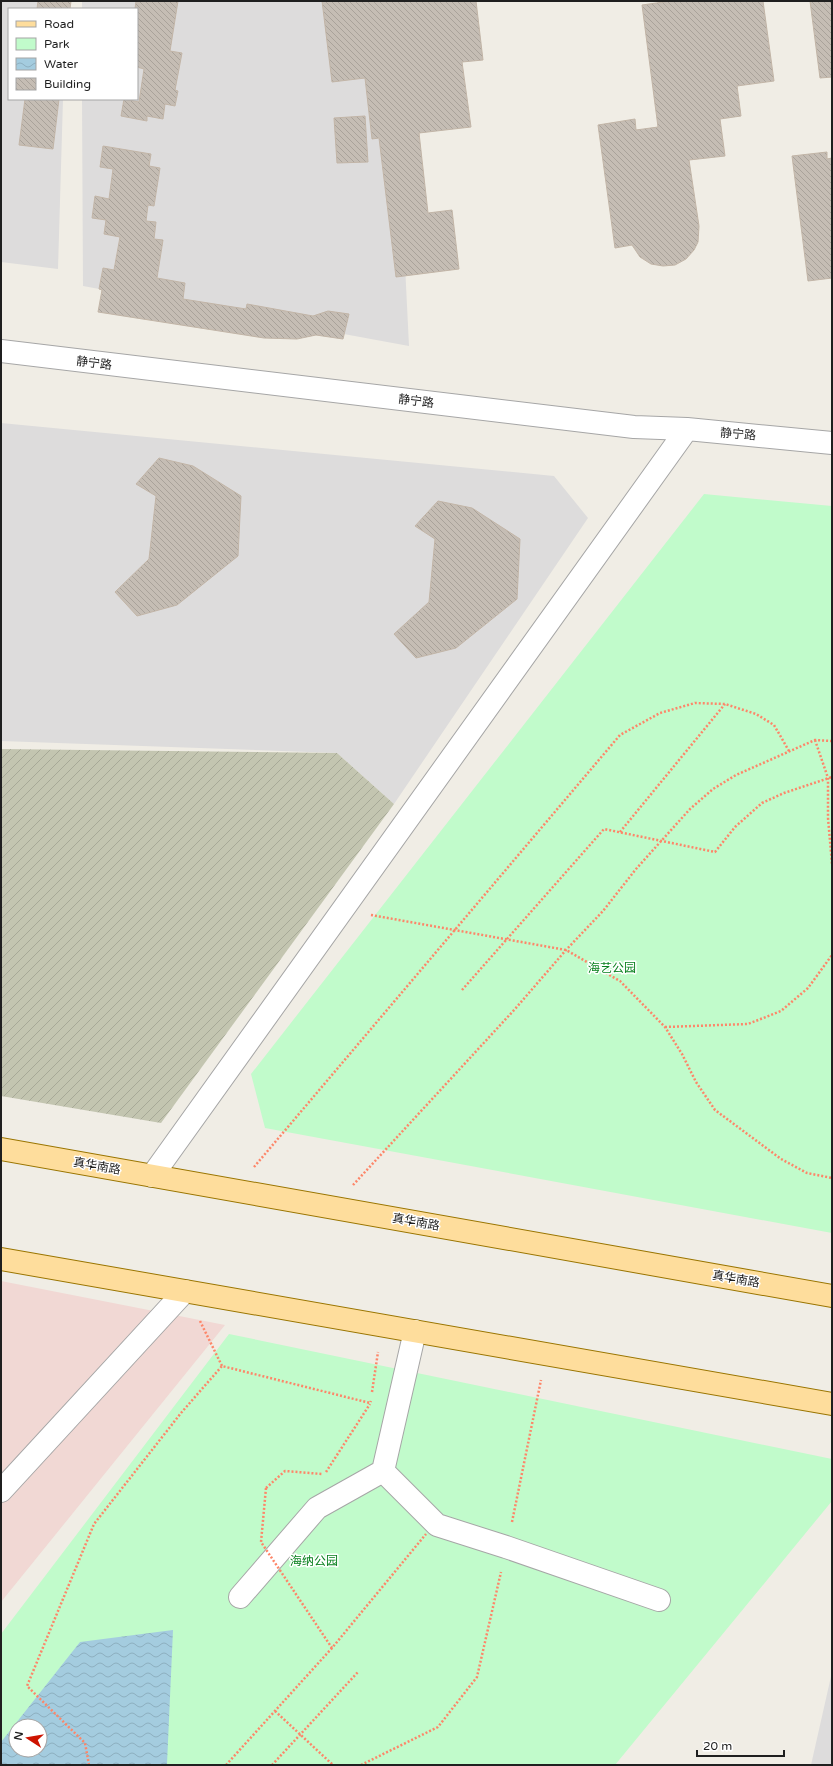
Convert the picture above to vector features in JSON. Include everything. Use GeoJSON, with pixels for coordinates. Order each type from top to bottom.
{"type":"FeatureCollection","features":[{"type":"Feature","properties":{"kind":"main road","name":"真华南路"},"geometry":{"type":"LineString","coordinates":[[1,1149],[832,1296]]}},
{"type":"Feature","properties":{"kind":"main road"},"geometry":{"type":"LineString","coordinates":[[1,1259],[832,1404]]}},
{"type":"Feature","properties":{"kind":"street","name":"静宁路"},"geometry":{"type":"LineString","coordinates":[[1,351],[634,427],[688,429],[832,443]]}},
{"type":"Feature","properties":{"kind":"street"},"geometry":{"type":"LineString","coordinates":[[152,1176],[688,429]]}},
{"type":"Feature","properties":{"kind":"street"},"geometry":{"type":"LineString","coordinates":[[1,1491],[185,1291]]}},
{"type":"Feature","properties":{"kind":"street"},"geometry":{"type":"LineString","coordinates":[[240,1597],[317,1508],[383,1471],[415,1331]]}},
{"type":"Feature","properties":{"kind":"street"},"geometry":{"type":"LineString","coordinates":[[383,1471],[437,1525],[506,1546],[659,1600]]}},
{"type":"Feature","properties":{"kind":"path"},"geometry":{"type":"LineString","coordinates":[[234,1190],[620,735],[660,713],[695,703],[725,704],[756,714],[774,725],[789,751]]}},
{"type":"Feature","properties":{"kind":"path"},"geometry":{"type":"LineString","coordinates":[[620,832],[725,704]]}},
{"type":"Feature","properties":{"kind":"path"},"geometry":{"type":"LineString","coordinates":[[815,740],[828,778],[828,818],[832,864]]}},
{"type":"Feature","properties":{"kind":"path"},"geometry":{"type":"LineString","coordinates":[[332,1208],[515,1009],[566,950],[603,912],[636,869],[690,808],[713,789],[736,775],[815,740],[832,741]]}},
{"type":"Feature","properties":{"kind":"path"},"geometry":{"type":"LineString","coordinates":[[462,990],[604,829],[715,852],[735,827],[762,803],[784,793],[832,777]]}},
{"type":"Feature","properties":{"kind":"path"},"geometry":{"type":"LineString","coordinates":[[342,910],[566,950],[620,981],[664,1027],[682,1054],[696,1082],[715,1110],[781,1159],[807,1173],[832,1178]]}},
{"type":"Feature","properties":{"kind":"path"},"geometry":{"type":"LineString","coordinates":[[664,1027],[748,1024],[781,1011],[808,988],[832,955]]}},
{"type":"Feature","properties":{"kind":"path"},"geometry":{"type":"LineString","coordinates":[[185,1291],[222,1366],[370,1403]]}},
{"type":"Feature","properties":{"kind":"path"},"geometry":{"type":"LineString","coordinates":[[332,1648],[260,1542],[266,1488],[285,1471],[325,1474],[370,1403],[382,1326]]}},
{"type":"Feature","properties":{"kind":"path"},"geometry":{"type":"LineString","coordinates":[[361,1765],[438,1727],[477,1677],[546,1354]]}},
{"type":"Feature","properties":{"kind":"path"},"geometry":{"type":"LineString","coordinates":[[89,1765],[85,1743],[27,1686],[94,1524],[181,1414],[222,1366]]}},
{"type":"Feature","properties":{"kind":"path"},"geometry":{"type":"LineString","coordinates":[[226,1765],[332,1648],[426,1534]]}},
{"type":"Feature","properties":{"kind":"path"},"geometry":{"type":"LineString","coordinates":[[272,1765],[358,1672]]}},
{"type":"Feature","properties":{"kind":"path"},"geometry":{"type":"LineString","coordinates":[[275,1711],[333,1765]]}},
{"type":"Feature","properties":{"kind":"shaded area"},"geometry":{"type":"Polygon","coordinates":[[[1,1],[66,1],[66,8],[8,8],[8,100],[63,100],[58,269],[1,262],[1,1]]]}},
{"type":"Feature","properties":{"kind":"shaded area"},"geometry":{"type":"Polygon","coordinates":[[[82,1],[392,1],[409,346],[83,286],[82,100],[138,100],[138,8],[82,8],[82,1]]]}},
{"type":"Feature","properties":{"kind":"shaded area"},"geometry":{"type":"Polygon","coordinates":[[[1,423],[554,476],[588,518],[394,804],[337,753],[1,741],[1,423]]]}},
{"type":"Feature","properties":{"kind":"shaded area"},"geometry":{"type":"Polygon","coordinates":[[[1,749],[337,753],[394,804],[161,1123],[1,1096],[1,749]]]}},
{"type":"Feature","properties":{"kind":"shaded area"},"geometry":{"type":"Polygon","coordinates":[[[1,1281],[225,1325],[1,1602],[1,1281]]]}},
{"type":"Feature","properties":{"kind":"shaded area"},"geometry":{"type":"Polygon","coordinates":[[[832,1672],[832,1765],[811,1765],[832,1672]]]}},
{"type":"Feature","properties":{"kind":"green space","name":"海艺公园"},"geometry":{"type":"Polygon","coordinates":[[[704,494],[832,506],[832,1233],[265,1128],[251,1074],[704,494]]]}},
{"type":"Feature","properties":{"kind":"green space","name":"海纳公园"},"geometry":{"type":"Polygon","coordinates":[[[229,1334],[832,1459],[832,1501],[615,1765],[1,1765],[1,1634],[229,1334]]]}},
{"type":"Feature","properties":{"kind":"water"},"geometry":{"type":"Polygon","coordinates":[[[173,1630],[166,1765],[1,1765],[1,1742],[8,1733],[8,1758],[48,1758],[48,1718],[20,1718],[80,1642],[173,1630]]]}},
{"type":"Feature","properties":{"kind":"building"},"geometry":{"type":"Polygon","coordinates":[[[38,1],[71,1],[70,8],[37,8],[38,1]]]}},
{"type":"Feature","properties":{"kind":"building"},"geometry":{"type":"Polygon","coordinates":[[[136,1],[178,1],[170,51],[182,53],[175,90],[178,91],[175,106],[165,104],[163,119],[147,116],[147,121],[121,116],[124,100],[139,102],[144,69],[138,67],[138,8],[135,8],[136,1]]]}},
{"type":"Feature","properties":{"kind":"building"},"geometry":{"type":"Polygon","coordinates":[[[322,1],[476,1],[483,60],[462,62],[471,127],[419,133],[428,213],[452,210],[459,269],[396,277],[379,138],[372,139],[365,78],[332,82],[322,1]]]}},
{"type":"Feature","properties":{"kind":"building"},"geometry":{"type":"Polygon","coordinates":[[[670,1],[763,1],[774,81],[737,86],[741,116],[720,119],[725,156],[689,160],[699,226],[698,242],[694,250],[686,259],[675,265],[663,266],[651,264],[640,257],[632,245],[615,248],[598,125],[635,119],[636,130],[658,127],[642,5],[670,1]]]}},
{"type":"Feature","properties":{"kind":"building"},"geometry":{"type":"Polygon","coordinates":[[[810,1],[832,1],[832,77],[820,78],[810,1]]]}},
{"type":"Feature","properties":{"kind":"building"},"geometry":{"type":"Polygon","coordinates":[[[25,100],[59,100],[53,149],[19,145],[25,100]]]}},
{"type":"Feature","properties":{"kind":"building"},"geometry":{"type":"Polygon","coordinates":[[[365,116],[368,162],[337,163],[334,118],[365,116]]]}},
{"type":"Feature","properties":{"kind":"building"},"geometry":{"type":"Polygon","coordinates":[[[103,146],[151,154],[149,166],[160,168],[154,206],[148,205],[146,221],[156,222],[154,239],[163,240],[157,278],[185,283],[183,299],[246,309],[247,304],[313,316],[328,311],[349,314],[343,339],[316,335],[297,339],[264,338],[98,312],[102,290],[99,289],[103,268],[114,270],[120,237],[104,234],[106,220],[92,218],[95,196],[109,199],[113,169],[100,167],[103,146]]]}},
{"type":"Feature","properties":{"kind":"building"},"geometry":{"type":"Polygon","coordinates":[[[827,152],[827,159],[832,158],[832,278],[808,281],[792,156],[827,152]]]}},
{"type":"Feature","properties":{"kind":"building"},"geometry":{"type":"Polygon","coordinates":[[[159,458],[193,466],[241,496],[238,556],[177,605],[137,616],[115,592],[149,559],[156,496],[136,484],[159,458]]]}},
{"type":"Feature","properties":{"kind":"building"},"geometry":{"type":"Polygon","coordinates":[[[438,501],[472,508],[520,539],[517,599],[456,648],[416,658],[394,634],[429,602],[435,539],[415,526],[438,501]]]}}]}
